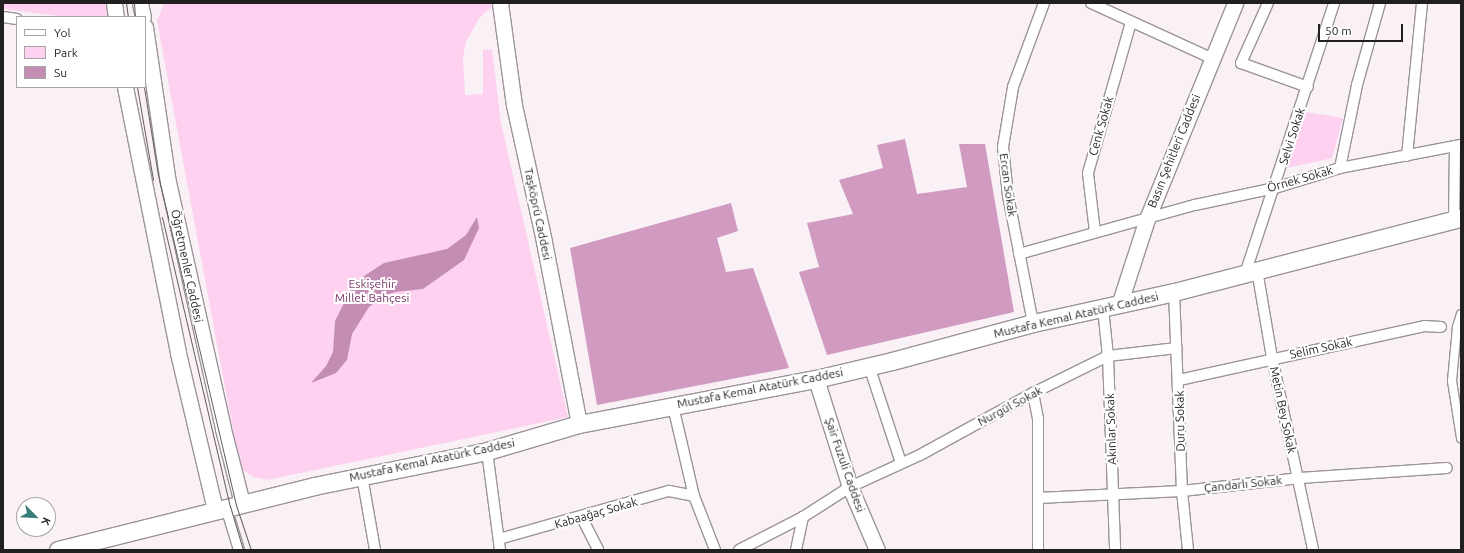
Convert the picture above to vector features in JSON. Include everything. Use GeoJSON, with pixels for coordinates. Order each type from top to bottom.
{"type":"FeatureCollection","features":[{"type":"Feature","properties":{"kind":"main road"},"geometry":{"type":"LineString","coordinates":[[114,3],[116,16]]}},
{"type":"Feature","properties":{"kind":"main road"},"geometry":{"type":"LineString","coordinates":[[140,3],[143,16]]}},
{"type":"Feature","properties":{"kind":"main road","name":"Taşköprü Caddesi"},"geometry":{"type":"LineString","coordinates":[[500,3],[514,105],[544,242],[579,424]]}},
{"type":"Feature","properties":{"kind":"main road","name":"Basın Şehitleri Caddesi"},"geometry":{"type":"LineString","coordinates":[[1120,302],[1148,218],[1211,58],[1236,3]]}},
{"type":"Feature","properties":{"kind":"main road","name":"Öğretmenler Caddesi"},"geometry":{"type":"LineString","coordinates":[[146,34],[168,182],[223,429],[227,507]]}},
{"type":"Feature","properties":{"kind":"main road"},"geometry":{"type":"LineString","coordinates":[[125,88],[178,353],[227,507]]}},
{"type":"Feature","properties":{"kind":"main road","name":"Mustafa Kemal Atatürk Caddesi"},"geometry":{"type":"LineString","coordinates":[[58,550],[81,547],[227,507],[362,476],[487,451],[579,424],[816,379],[1033,323],[1102,308],[1120,302],[1174,292],[1252,269],[1457,219]]}},
{"type":"Feature","properties":{"kind":"main road","name":"Şair Fuzuli Caddesi"},"geometry":{"type":"LineString","coordinates":[[816,379],[850,487],[877,550]]}},
{"type":"Feature","properties":{"kind":"street","name":"Ercan Sokak"},"geometry":{"type":"LineString","coordinates":[[1033,323],[1008,196],[1003,147],[1013,87],[1044,3]]}},
{"type":"Feature","properties":{"kind":"street"},"geometry":{"type":"LineString","coordinates":[[1091,3],[1211,58]]}},
{"type":"Feature","properties":{"kind":"street"},"geometry":{"type":"LineString","coordinates":[[1268,3],[1241,63],[1308,87]]}},
{"type":"Feature","properties":{"kind":"street","name":"Selvi Sokak"},"geometry":{"type":"LineString","coordinates":[[1252,269],[1275,188],[1334,3]]}},
{"type":"Feature","properties":{"kind":"street"},"geometry":{"type":"LineString","coordinates":[[1340,168],[1358,85],[1380,3]]}},
{"type":"Feature","properties":{"kind":"street"},"geometry":{"type":"LineString","coordinates":[[1407,156],[1422,3]]}},
{"type":"Feature","properties":{"kind":"street"},"geometry":{"type":"LineString","coordinates":[[3,17],[16,19]]}},
{"type":"Feature","properties":{"kind":"street","name":"Cenk Sokak"},"geometry":{"type":"LineString","coordinates":[[1095,232],[1088,173],[1132,22]]}},
{"type":"Feature","properties":{"kind":"street","name":"Örnek Sokak"},"geometry":{"type":"LineString","coordinates":[[1019,254],[1195,205],[1275,188],[1340,168],[1407,156],[1459,144],[1457,219]]}},
{"type":"Feature","properties":{"kind":"street","name":"Metin Bey Sokak"},"geometry":{"type":"LineString","coordinates":[[1252,269],[1314,550]]}},
{"type":"Feature","properties":{"kind":"street","name":"Duru Sokak"},"geometry":{"type":"LineString","coordinates":[[1174,292],[1179,380],[1182,491],[1188,550]]}},
{"type":"Feature","properties":{"kind":"street","name":"Akınlar Sokak"},"geometry":{"type":"LineString","coordinates":[[1102,308],[1108,356],[1115,550]]}},
{"type":"Feature","properties":{"kind":"street"},"geometry":{"type":"LineString","coordinates":[[1461,314],[1452,381],[1461,438]]}},
{"type":"Feature","properties":{"kind":"street","name":"Selim Sokak"},"geometry":{"type":"LineString","coordinates":[[1179,380],[1272,358],[1424,326],[1441,327]]}},
{"type":"Feature","properties":{"kind":"street","name":"Nurgül Sokak"},"geometry":{"type":"LineString","coordinates":[[739,550],[803,517],[850,487],[901,463],[1032,393],[1108,356],[1177,348]]}},
{"type":"Feature","properties":{"kind":"street"},"geometry":{"type":"LineString","coordinates":[[869,366],[901,463]]}},
{"type":"Feature","properties":{"kind":"street"},"geometry":{"type":"LineString","coordinates":[[1032,393],[1038,419],[1038,550]]}},
{"type":"Feature","properties":{"kind":"street"},"geometry":{"type":"LineString","coordinates":[[673,406],[694,496],[715,550]]}},
{"type":"Feature","properties":{"kind":"street"},"geometry":{"type":"LineString","coordinates":[[487,451],[500,550]]}},
{"type":"Feature","properties":{"kind":"street","name":"Çandarlı Sokak"},"geometry":{"type":"LineString","coordinates":[[1038,498],[1182,491],[1297,478],[1447,468]]}},
{"type":"Feature","properties":{"kind":"street"},"geometry":{"type":"LineString","coordinates":[[362,476],[375,550]]}},
{"type":"Feature","properties":{"kind":"street","name":"Kabaağaç Sokak"},"geometry":{"type":"LineString","coordinates":[[499,539],[582,518],[669,492],[694,496]]}},
{"type":"Feature","properties":{"kind":"street"},"geometry":{"type":"LineString","coordinates":[[227,507],[239,550]]}},
{"type":"Feature","properties":{"kind":"street"},"geometry":{"type":"LineString","coordinates":[[796,550],[803,517]]}},
{"type":"Feature","properties":{"kind":"street"},"geometry":{"type":"LineString","coordinates":[[582,518],[598,550]]}},
{"type":"Feature","properties":{"kind":"green space"},"geometry":{"type":"Polygon","coordinates":[[[3,3],[107,3],[109,16],[59,16],[3,9],[3,3]]]}},
{"type":"Feature","properties":{"kind":"green space","name":"Eskişehir Millet Bahçesi"},"geometry":{"type":"Polygon","coordinates":[[[164,3],[491,3],[492,7],[479,18],[466,42],[463,57],[465,95],[483,94],[483,50],[492,49],[501,123],[568,417],[267,480],[253,477],[240,468],[157,21],[164,3]]]}},
{"type":"Feature","properties":{"kind":"green space"},"geometry":{"type":"Polygon","coordinates":[[[1300,111],[1343,118],[1332,158],[1282,169],[1300,111]]]}},
{"type":"Feature","properties":{"kind":"shaded area"},"geometry":{"type":"Polygon","coordinates":[[[905,139],[917,194],[967,187],[959,144],[985,144],[1014,312],[827,355],[799,272],[819,267],[807,223],[853,214],[839,180],[883,168],[877,145],[905,139]]]}},
{"type":"Feature","properties":{"kind":"shaded area"},"geometry":{"type":"Polygon","coordinates":[[[731,203],[738,231],[717,238],[726,272],[753,268],[789,368],[597,405],[570,248],[731,203]]]}},
{"type":"Feature","properties":{"kind":"water"},"geometry":{"type":"Polygon","coordinates":[[[477,217],[479,228],[464,260],[423,289],[395,292],[383,296],[369,307],[352,334],[347,360],[336,373],[311,383],[326,366],[333,352],[335,321],[350,291],[361,278],[384,263],[447,249],[466,235],[477,217]]]}},
{"type":"Feature","properties":{"kind":"tram line"},"geometry":{"type":"LineString","coordinates":[[126,3],[128,16]]}},
{"type":"Feature","properties":{"kind":"tram line"},"geometry":{"type":"LineString","coordinates":[[134,3],[135,16]]}},
{"type":"Feature","properties":{"kind":"tram line"},"geometry":{"type":"LineString","coordinates":[[137,88],[153,180]]}},
{"type":"Feature","properties":{"kind":"tram line"},"geometry":{"type":"LineString","coordinates":[[144,88],[158,175],[236,505],[251,550]]}},
{"type":"Feature","properties":{"kind":"tram line"},"geometry":{"type":"LineString","coordinates":[[162,217],[230,506],[243,550]]}}]}
